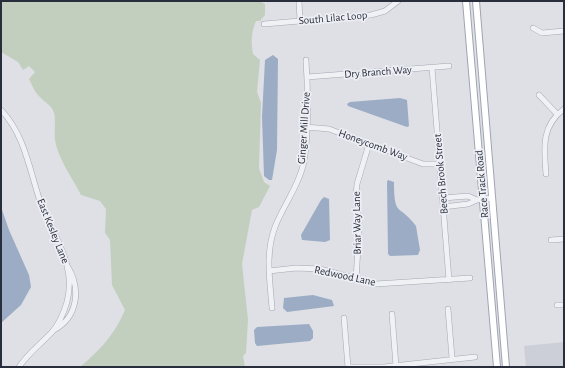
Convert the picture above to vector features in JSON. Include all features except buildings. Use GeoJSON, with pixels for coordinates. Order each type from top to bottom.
{"type":"FeatureCollection","features":[{"type":"Feature","properties":{"kind":"main road","name":"Race Track Road"},"geometry":{"type":"LineString","coordinates":[[466,1],[480,199],[497,367]]}},
{"type":"Feature","properties":{"kind":"main road","name":"Race Track Road"},"geometry":{"type":"LineString","coordinates":[[476,1],[506,367]]}},
{"type":"Feature","properties":{"kind":"street"},"geometry":{"type":"LineString","coordinates":[[298,1],[300,21]]}},
{"type":"Feature","properties":{"kind":"street","name":"South Lilac Loop"},"geometry":{"type":"LineString","coordinates":[[264,24],[371,15],[385,11],[398,1]]}},
{"type":"Feature","properties":{"kind":"street"},"geometry":{"type":"LineString","coordinates":[[533,28],[542,33],[564,31]]}},
{"type":"Feature","properties":{"kind":"street","name":"Ginger Mill Drive"},"geometry":{"type":"LineString","coordinates":[[272,308],[269,271],[270,242],[274,228],[299,180],[303,166],[306,126],[306,60]]}},
{"type":"Feature","properties":{"kind":"street","name":"Dry Branch Way"},"geometry":{"type":"LineString","coordinates":[[307,77],[449,66]]}},
{"type":"Feature","properties":{"kind":"street","name":"Beech Brook Street"},"geometry":{"type":"LineString","coordinates":[[432,68],[449,280]]}},
{"type":"Feature","properties":{"kind":"street"},"geometry":{"type":"LineString","coordinates":[[539,95],[557,114]]}},
{"type":"Feature","properties":{"kind":"street"},"geometry":{"type":"LineString","coordinates":[[546,174],[544,138],[549,125],[557,114],[564,109]]}},
{"type":"Feature","properties":{"kind":"street","name":"East Kesley Lane"},"geometry":{"type":"LineString","coordinates":[[1,110],[10,120],[20,138],[42,206],[67,264],[69,288],[67,300],[53,331],[36,346],[19,367]]}},
{"type":"Feature","properties":{"kind":"street","name":"Honeycomb Way"},"geometry":{"type":"LineString","coordinates":[[306,126],[329,129],[424,164],[440,164]]}},
{"type":"Feature","properties":{"kind":"street","name":"Briar Way Lane"},"geometry":{"type":"LineString","coordinates":[[356,280],[359,231],[356,198],[357,184],[368,144]]}},
{"type":"Feature","properties":{"kind":"street"},"geometry":{"type":"LineString","coordinates":[[443,198],[468,196],[480,199]]}},
{"type":"Feature","properties":{"kind":"street"},"geometry":{"type":"LineString","coordinates":[[443,206],[468,204],[480,199],[492,198]]}},
{"type":"Feature","properties":{"kind":"street"},"geometry":{"type":"LineString","coordinates":[[551,240],[564,239]]}},
{"type":"Feature","properties":{"kind":"street"},"geometry":{"type":"LineString","coordinates":[[53,331],[66,322],[75,303],[76,282],[67,264]]}},
{"type":"Feature","properties":{"kind":"street","name":"Redwood Lane"},"geometry":{"type":"LineString","coordinates":[[269,271],[296,268],[320,269],[356,280],[376,284],[470,278]]}},
{"type":"Feature","properties":{"kind":"street"},"geometry":{"type":"LineString","coordinates":[[557,305],[564,305]]}},
{"type":"Feature","properties":{"kind":"street"},"geometry":{"type":"LineString","coordinates":[[448,309],[452,358]]}},
{"type":"Feature","properties":{"kind":"street"},"geometry":{"type":"LineString","coordinates":[[392,314],[396,366]]}},
{"type":"Feature","properties":{"kind":"street"},"geometry":{"type":"LineString","coordinates":[[344,318],[348,367],[396,366],[452,358],[475,357]]}},
{"type":"Feature","properties":{"kind":"shaded area"},"geometry":{"type":"Polygon","coordinates":[[[564,342],[564,367],[526,367],[524,346],[564,342]]]}},
{"type":"Feature","properties":{"kind":"green space"},"geometry":{"type":"Polygon","coordinates":[[[1,1],[260,1],[265,4],[265,15],[260,21],[256,21],[252,33],[252,42],[253,54],[260,60],[257,92],[261,103],[259,168],[264,182],[270,186],[259,207],[252,210],[242,264],[248,320],[246,353],[243,356],[245,367],[80,367],[106,341],[121,319],[125,310],[112,285],[110,240],[105,233],[106,209],[100,201],[81,195],[62,162],[55,140],[55,115],[50,106],[34,89],[29,79],[35,72],[29,66],[23,70],[18,62],[1,52],[1,1]]]}},
{"type":"Feature","properties":{"kind":"water"},"geometry":{"type":"Polygon","coordinates":[[[273,55],[278,59],[277,150],[272,180],[269,180],[264,176],[262,117],[265,60],[273,55]]]}},
{"type":"Feature","properties":{"kind":"water"},"geometry":{"type":"Polygon","coordinates":[[[400,98],[407,100],[409,126],[407,127],[348,106],[347,104],[350,102],[400,98]]]}},
{"type":"Feature","properties":{"kind":"water"},"geometry":{"type":"Polygon","coordinates":[[[388,180],[394,182],[396,206],[416,226],[420,250],[418,255],[390,256],[388,254],[388,180]]]}},
{"type":"Feature","properties":{"kind":"water"},"geometry":{"type":"Polygon","coordinates":[[[324,197],[329,199],[330,240],[325,242],[302,240],[301,235],[324,197]]]}},
{"type":"Feature","properties":{"kind":"water"},"geometry":{"type":"Polygon","coordinates":[[[1,207],[9,230],[29,275],[31,287],[21,305],[1,323],[1,207]]]}},
{"type":"Feature","properties":{"kind":"water"},"geometry":{"type":"Polygon","coordinates":[[[313,295],[332,300],[334,306],[287,312],[283,308],[284,298],[313,295]]]}},
{"type":"Feature","properties":{"kind":"water"},"geometry":{"type":"Polygon","coordinates":[[[309,324],[313,331],[313,338],[310,341],[257,346],[255,343],[254,330],[257,327],[309,324]]]}}]}
